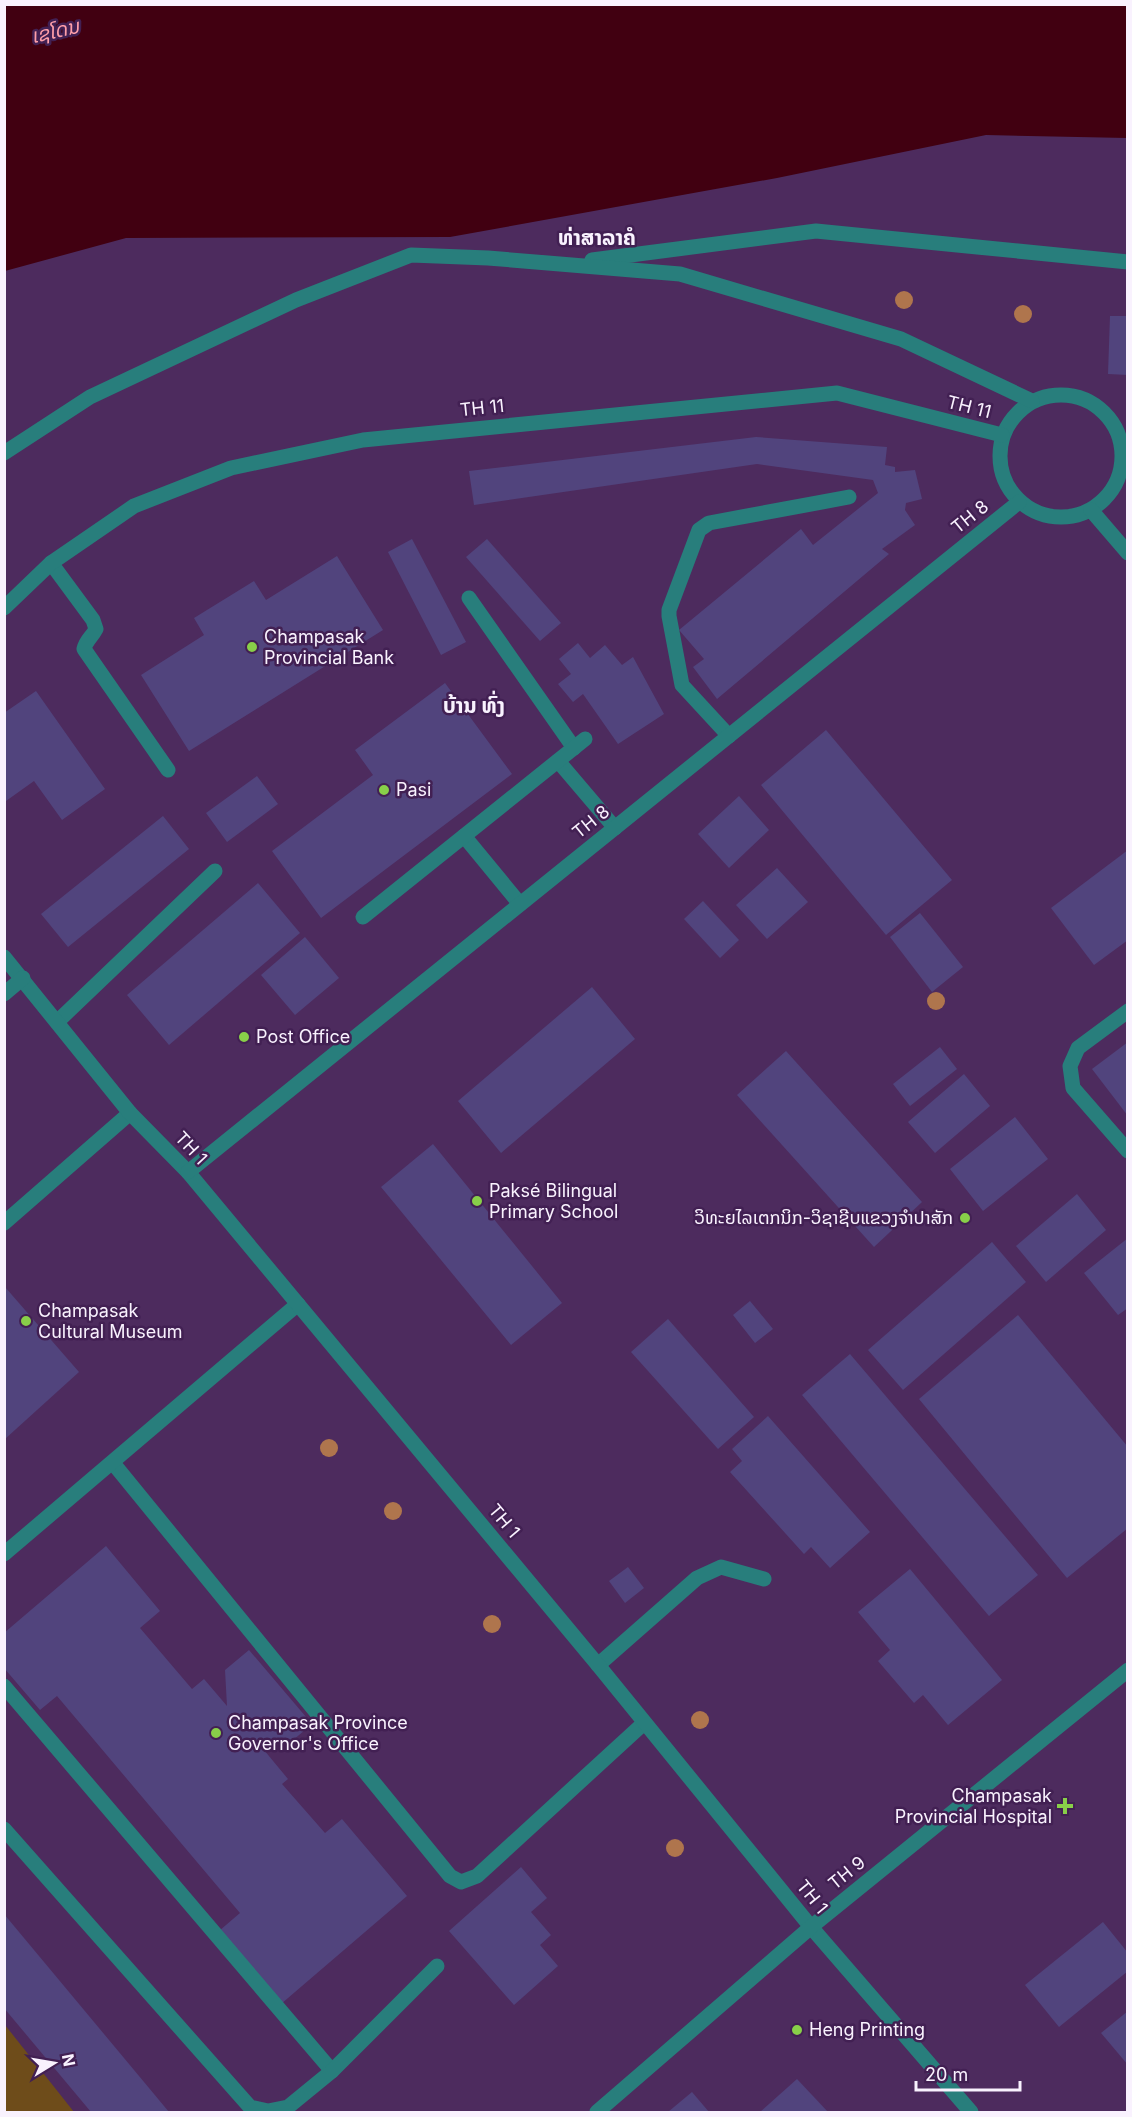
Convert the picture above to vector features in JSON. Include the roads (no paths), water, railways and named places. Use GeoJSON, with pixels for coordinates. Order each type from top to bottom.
{"type":"FeatureCollection","features":[{"type":"Feature","properties":{"kind":"street"},"geometry":{"type":"LineString","coordinates":[[562,264],[816,231],[1128,262]]}},
{"type":"Feature","properties":{"kind":"street"},"geometry":{"type":"LineString","coordinates":[[4,453],[90,396],[296,300],[411,255],[488,258],[680,274],[890,335],[1032,401]]}},
{"type":"Feature","properties":{"kind":"street","name":"TH 11"},"geometry":{"type":"LineString","coordinates":[[4,608],[51,563],[134,506],[231,468],[363,440],[837,393],[1002,435]]}},
{"type":"Feature","properties":{"kind":"street"},"geometry":{"type":"LineString","coordinates":[[1052,394],[1074,395],[1094,404],[1113,424],[1121,444],[1125,466],[1113,490],[1091,510],[1058,518],[1037,513],[1019,502],[1003,477],[999,457],[1002,435],[1015,415],[1032,401],[1052,394]]}},
{"type":"Feature","properties":{"kind":"street"},"geometry":{"type":"LineString","coordinates":[[729,736],[682,685],[669,616],[669,610],[699,530],[709,523],[849,497]]}},
{"type":"Feature","properties":{"kind":"street","name":"TH 8"},"geometry":{"type":"LineString","coordinates":[[188,1172],[1019,502]]}},
{"type":"Feature","properties":{"kind":"street"},"geometry":{"type":"LineString","coordinates":[[1091,510],[1128,554]]}},
{"type":"Feature","properties":{"kind":"street"},"geometry":{"type":"LineString","coordinates":[[51,563],[93,620],[96,629],[93,636],[86,642],[84,649],[168,770]]}},
{"type":"Feature","properties":{"kind":"street"},"geometry":{"type":"LineString","coordinates":[[363,917],[580,743],[469,598]]}},
{"type":"Feature","properties":{"kind":"street"},"geometry":{"type":"LineString","coordinates":[[558,761],[615,828]]}},
{"type":"Feature","properties":{"kind":"street"},"geometry":{"type":"LineString","coordinates":[[464,836],[520,904]]}},
{"type":"Feature","properties":{"kind":"street"},"geometry":{"type":"LineString","coordinates":[[57,1022],[215,872]]}},
{"type":"Feature","properties":{"kind":"street","name":"TH 1"},"geometry":{"type":"LineString","coordinates":[[4,957],[130,1113],[188,1172],[298,1304],[598,1665],[811,1927],[971,2112]]}},
{"type":"Feature","properties":{"kind":"street"},"geometry":{"type":"LineString","coordinates":[[4,994],[22,978]]}},
{"type":"Feature","properties":{"kind":"street"},"geometry":{"type":"LineString","coordinates":[[1128,1011],[1078,1048],[1070,1066],[1073,1088],[1128,1151]]}},
{"type":"Feature","properties":{"kind":"street"},"geometry":{"type":"LineString","coordinates":[[4,1223],[130,1113]]}},
{"type":"Feature","properties":{"kind":"street"},"geometry":{"type":"LineString","coordinates":[[4,1554],[298,1304]]}},
{"type":"Feature","properties":{"kind":"street"},"geometry":{"type":"LineString","coordinates":[[113,1463],[450,1875],[461,1882],[477,1876],[644,1723]]}},
{"type":"Feature","properties":{"kind":"street"},"geometry":{"type":"LineString","coordinates":[[598,1665],[697,1578],[721,1567],[764,1579]]}},
{"type":"Feature","properties":{"kind":"street","name":"TH 9"},"geometry":{"type":"LineString","coordinates":[[597,2112],[811,1927],[1128,1670]]}},
{"type":"Feature","properties":{"kind":"street"},"geometry":{"type":"LineString","coordinates":[[4,1686],[332,2072]]}},
{"type":"Feature","properties":{"kind":"street"},"geometry":{"type":"LineString","coordinates":[[4,1829],[250,2108],[267,2111],[288,2108],[332,2072],[437,1966]]}},
{"type":"Feature","properties":{"kind":"water","name":"ເຊໂດນ"},"geometry":{"type":"Polygon","coordinates":[[[5,4],[1127,5],[1127,138],[986,135],[777,178],[450,237],[126,238],[5,271],[5,4]]]}},
{"type":"Feature","properties":{"kind":"place","name":"Champasak Provincial Bank"},"geometry":{"type":"Point","coordinates":[252,647]}},
{"type":"Feature","properties":{"kind":"place","name":"Pasi"},"geometry":{"type":"Point","coordinates":[384,790]}},
{"type":"Feature","properties":{"kind":"place","name":"Post Office"},"geometry":{"type":"Point","coordinates":[244,1037]}},
{"type":"Feature","properties":{"kind":"place","name":"Paksé Bilingual Primary School"},"geometry":{"type":"Point","coordinates":[477,1201]}},
{"type":"Feature","properties":{"kind":"place","name":"ວິທະຍໄລເຕກນິກ-ວິຊາຊີບແຂວງຈໍາປາສັກ"},"geometry":{"type":"Point","coordinates":[965,1218]}},
{"type":"Feature","properties":{"kind":"place","name":"Champasak Cultural Museum"},"geometry":{"type":"Point","coordinates":[26,1321]}},
{"type":"Feature","properties":{"kind":"place","name":"Champasak Province Governor's Office"},"geometry":{"type":"Point","coordinates":[216,1733]}},
{"type":"Feature","properties":{"kind":"place","name":"Champasak Provincial Hospital"},"geometry":{"type":"Point","coordinates":[1065,1806]}},
{"type":"Feature","properties":{"kind":"place","name":"Heng Printing"},"geometry":{"type":"Point","coordinates":[797,2030]}},
{"type":"Feature","properties":{"kind":"district","name":"ທ່າສາລາຄໍ"},"geometry":{"type":"Point","coordinates":[597,238]}},
{"type":"Feature","properties":{"kind":"district","name":"ບ້ານ ທົ່ງ"},"geometry":{"type":"Point","coordinates":[474,706]}}]}
